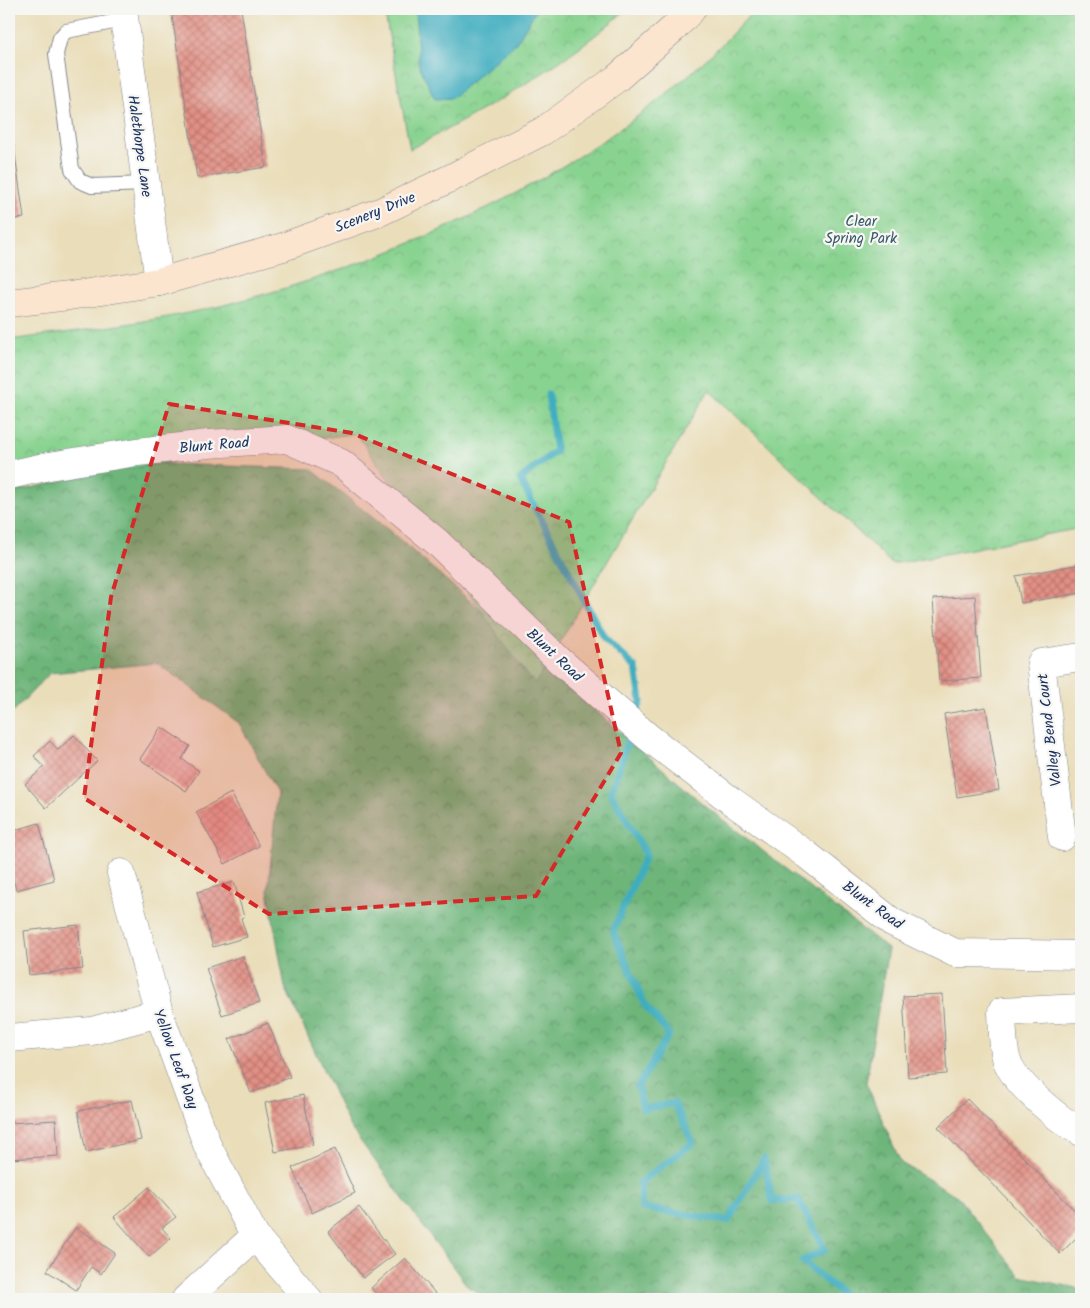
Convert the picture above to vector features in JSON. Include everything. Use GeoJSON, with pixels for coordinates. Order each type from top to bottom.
{"type":"FeatureCollection","features":[{"type":"Feature","properties":{"kind":"street","name":"Scenery Drive"},"geometry":{"type":"LineString","coordinates":[[9,303],[159,282],[292,244],[380,212],[543,131],[616,79],[674,28],[692,9]]}},
{"type":"Feature","properties":{"kind":"street","name":"Halethorpe Lane"},"geometry":{"type":"LineString","coordinates":[[123,15],[159,282]]}},
{"type":"Feature","properties":{"kind":"street","name":"Blunt Road"},"geometry":{"type":"LineString","coordinates":[[9,475],[49,466],[146,451],[208,444],[287,440],[342,463],[437,542],[560,661],[646,735],[730,800],[807,855],[892,922],[955,953],[1081,956]]}},
{"type":"Feature","properties":{"kind":"street","name":"Valley Bend Court"},"geometry":{"type":"LineString","coordinates":[[1062,837],[1041,663],[1081,657]]}},
{"type":"Feature","properties":{"kind":"street","name":"Yellow Leaf Way"},"geometry":{"type":"LineString","coordinates":[[121,873],[159,1013],[208,1147],[255,1236],[308,1299]]}},
{"type":"Feature","properties":{"kind":"street"},"geometry":{"type":"LineString","coordinates":[[1081,1008],[1002,1012],[1006,1059],[1012,1074],[1070,1126],[1081,1132]]}},
{"type":"Feature","properties":{"kind":"street"},"geometry":{"type":"LineString","coordinates":[[9,1038],[92,1031],[159,1013]]}},
{"type":"Feature","properties":{"kind":"street"},"geometry":{"type":"LineString","coordinates":[[186,1299],[255,1236]]}},
{"type":"Feature","properties":{"kind":"lane"},"geometry":{"type":"LineString","coordinates":[[123,15],[66,31],[60,38],[56,54],[72,169],[80,181],[92,186],[146,184]]}},
{"type":"Feature","properties":{"kind":"highlighted area"},"geometry":{"type":"Polygon","coordinates":[[[169,404],[352,433],[569,522],[621,753],[536,896],[269,914],[84,798],[111,597],[169,404]]]}},
{"type":"Feature","properties":{"kind":"green space"},"geometry":{"type":"Polygon","coordinates":[[[384,9],[627,9],[576,50],[523,86],[410,149],[384,9]]]}},
{"type":"Feature","properties":{"kind":"green space","name":"Clear Spring Park"},"geometry":{"type":"Polygon","coordinates":[[[755,9],[1081,9],[1081,528],[892,564],[709,390],[535,684],[525,673],[356,433],[9,487],[9,340],[138,322],[216,307],[289,287],[363,262],[437,232],[508,197],[577,157],[642,113],[702,63],[755,9]]]}},
{"type":"Feature","properties":{"kind":"green space"},"geometry":{"type":"Polygon","coordinates":[[[140,463],[311,469],[391,532],[704,805],[888,949],[866,1083],[901,1163],[957,1196],[1020,1276],[1081,1289],[1081,1299],[489,1299],[468,1287],[350,1127],[285,987],[268,891],[277,793],[239,723],[157,663],[50,673],[9,716],[9,493],[140,463]]]}},
{"type":"Feature","properties":{"kind":"water"},"geometry":{"type":"Polygon","coordinates":[[[415,9],[537,9],[516,43],[452,98],[435,99],[419,65],[415,9]]]}},
{"type":"Feature","properties":{"kind":"building"},"geometry":{"type":"Polygon","coordinates":[[[171,9],[241,9],[266,167],[197,178],[171,9]]]}},
{"type":"Feature","properties":{"kind":"building"},"geometry":{"type":"Polygon","coordinates":[[[9,112],[24,218],[9,220],[9,112]]]}},
{"type":"Feature","properties":{"kind":"building"},"geometry":{"type":"Polygon","coordinates":[[[1081,564],[1081,593],[1021,603],[1016,576],[1081,564]]]}},
{"type":"Feature","properties":{"kind":"building"},"geometry":{"type":"Polygon","coordinates":[[[975,596],[981,678],[939,681],[933,599],[975,596]]]}},
{"type":"Feature","properties":{"kind":"building"},"geometry":{"type":"Polygon","coordinates":[[[986,707],[999,790],[957,797],[944,714],[986,707]]]}},
{"type":"Feature","properties":{"kind":"building"},"geometry":{"type":"Polygon","coordinates":[[[161,727],[190,746],[182,759],[199,771],[186,791],[140,759],[161,727]]]}},
{"type":"Feature","properties":{"kind":"building"},"geometry":{"type":"Polygon","coordinates":[[[74,735],[97,761],[46,808],[25,784],[44,767],[34,756],[50,741],[58,750],[74,735]]]}},
{"type":"Feature","properties":{"kind":"building"},"geometry":{"type":"Polygon","coordinates":[[[231,793],[259,846],[225,864],[196,812],[231,793]]]}},
{"type":"Feature","properties":{"kind":"building"},"geometry":{"type":"Polygon","coordinates":[[[39,823],[54,880],[16,890],[9,863],[9,832],[39,823]]]}},
{"type":"Feature","properties":{"kind":"building"},"geometry":{"type":"Polygon","coordinates":[[[234,882],[244,917],[241,918],[247,937],[213,947],[197,892],[234,882]]]}},
{"type":"Feature","properties":{"kind":"building"},"geometry":{"type":"Polygon","coordinates":[[[78,925],[83,969],[29,975],[24,931],[78,925]]]}},
{"type":"Feature","properties":{"kind":"building"},"geometry":{"type":"Polygon","coordinates":[[[243,956],[259,1003],[222,1015],[206,968],[243,956]]]}},
{"type":"Feature","properties":{"kind":"building"},"geometry":{"type":"Polygon","coordinates":[[[942,994],[947,1074],[908,1077],[903,996],[942,994]]]}},
{"type":"Feature","properties":{"kind":"building"},"geometry":{"type":"Polygon","coordinates":[[[268,1023],[290,1077],[251,1093],[229,1039],[268,1023]]]}},
{"type":"Feature","properties":{"kind":"building"},"geometry":{"type":"Polygon","coordinates":[[[303,1095],[313,1145],[275,1152],[265,1103],[303,1095]]]}},
{"type":"Feature","properties":{"kind":"building"},"geometry":{"type":"Polygon","coordinates":[[[967,1099],[1081,1217],[1081,1233],[1060,1254],[938,1127],[967,1099]]]}},
{"type":"Feature","properties":{"kind":"building"},"geometry":{"type":"Polygon","coordinates":[[[132,1100],[141,1140],[86,1152],[78,1111],[132,1100]]]}},
{"type":"Feature","properties":{"kind":"building"},"geometry":{"type":"Polygon","coordinates":[[[56,1120],[58,1156],[9,1159],[9,1123],[56,1120]]]}},
{"type":"Feature","properties":{"kind":"building"},"geometry":{"type":"Polygon","coordinates":[[[335,1149],[355,1193],[312,1213],[292,1168],[335,1149]]]}},
{"type":"Feature","properties":{"kind":"building"},"geometry":{"type":"Polygon","coordinates":[[[149,1187],[176,1217],[162,1228],[171,1238],[149,1257],[114,1217],[149,1187]]]}},
{"type":"Feature","properties":{"kind":"building"},"geometry":{"type":"Polygon","coordinates":[[[359,1207],[395,1254],[363,1278],[328,1231],[359,1207]]]}},
{"type":"Feature","properties":{"kind":"building"},"geometry":{"type":"Polygon","coordinates":[[[76,1227],[115,1253],[101,1274],[91,1267],[76,1290],[47,1271],[76,1227]]]}},
{"type":"Feature","properties":{"kind":"building"},"geometry":{"type":"Polygon","coordinates":[[[405,1258],[440,1299],[381,1299],[371,1288],[405,1258]]]}},
{"type":"Feature","properties":{"kind":"waterway"},"geometry":{"type":"LineString","coordinates":[[548,394],[556,451],[520,479],[604,638],[636,668],[641,701],[635,718]]}},
{"type":"Feature","properties":{"kind":"waterway"},"geometry":{"type":"LineString","coordinates":[[631,730],[611,793],[646,854],[613,931],[645,1006],[669,1034],[638,1086],[643,1109],[674,1103],[693,1143],[640,1182],[642,1208],[728,1221],[764,1159],[772,1201],[798,1199],[825,1250],[802,1261],[848,1299]]}}]}
